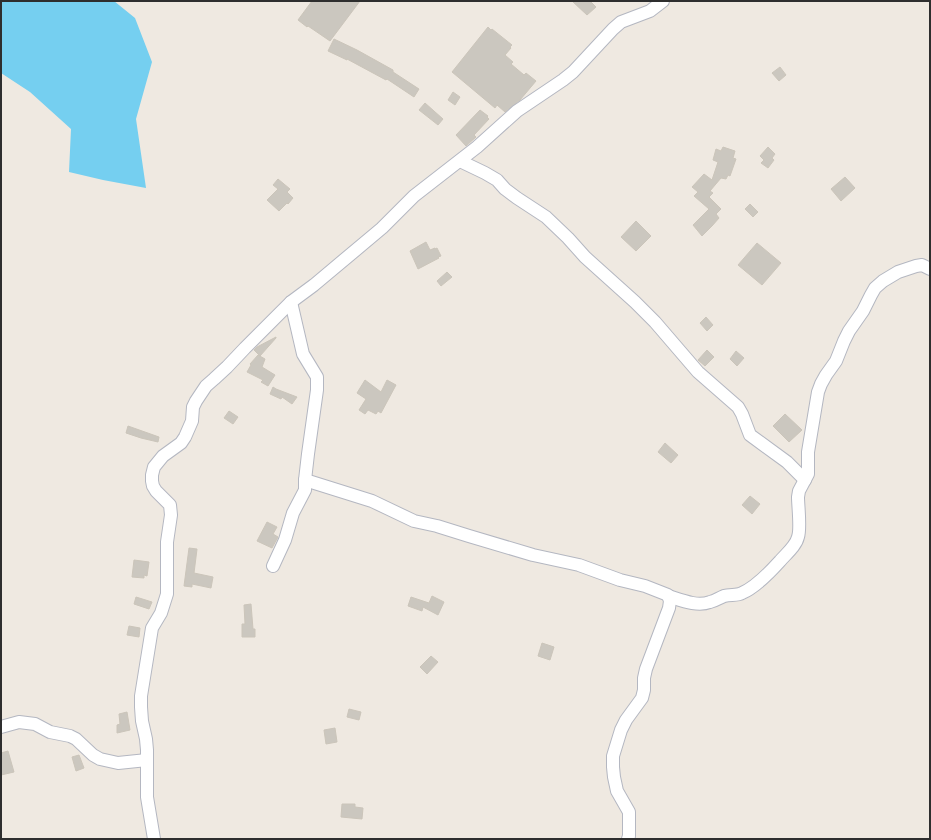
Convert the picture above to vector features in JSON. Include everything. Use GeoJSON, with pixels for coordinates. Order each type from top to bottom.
{"type":"FeatureCollection","features":[{"type":"Feature","properties":{"kind":"street"},"geometry":{"type":"LineString","coordinates":[[154,839],[147,797],[146,739],[142,721],[141,696],[152,628],[161,613],[167,594],[167,542],[171,508],[153,486],[152,475],[154,467],[163,456],[181,443],[185,438],[192,421],[193,407],[206,386],[227,367],[291,302],[314,285],[382,228],[414,196],[477,147],[517,111],[573,72],[612,29],[621,22],[650,11],[663,1]]}},
{"type":"Feature","properties":{"kind":"street"},"geometry":{"type":"LineString","coordinates":[[460,161],[497,180],[505,189],[546,217],[585,257],[636,302],[698,372],[738,407],[750,435],[787,462],[805,480]]}},
{"type":"Feature","properties":{"kind":"street"},"geometry":{"type":"LineString","coordinates":[[305,480],[372,501],[414,521],[437,526],[533,555],[579,565],[620,580],[645,586],[685,602],[705,603],[728,595],[743,593],[754,586],[776,564],[796,542],[799,535],[798,497],[799,491],[808,474],[808,452],[818,392],[826,375],[836,361],[849,331],[864,311],[875,288],[883,281],[898,272],[916,266],[922,266],[930,269]]}},
{"type":"Feature","properties":{"kind":"street"},"geometry":{"type":"LineString","coordinates":[[273,566],[285,540],[292,513],[305,490],[317,390],[315,374],[303,354],[291,302]]}},
{"type":"Feature","properties":{"kind":"street"},"geometry":{"type":"LineString","coordinates":[[628,839],[629,812],[617,791],[614,777],[613,756],[621,730],[626,720],[642,698],[646,669],[669,608],[670,601],[668,596]]}},
{"type":"Feature","properties":{"kind":"street"},"geometry":{"type":"LineString","coordinates":[[1,727],[19,722],[35,724],[50,732],[70,736],[76,739],[93,755],[100,759],[118,763],[147,760]]}},
{"type":"Feature","properties":{"kind":"water"},"geometry":{"type":"Polygon","coordinates":[[[1,1],[114,1],[135,18],[152,62],[136,119],[146,188],[69,172],[71,129],[30,92],[1,73],[1,1]]]}},
{"type":"Feature","properties":{"kind":"building"},"geometry":{"type":"Polygon","coordinates":[[[312,1],[360,1],[330,41],[298,20],[312,1]]]}},
{"type":"Feature","properties":{"kind":"building"},"geometry":{"type":"Polygon","coordinates":[[[572,1],[590,1],[596,7],[587,15],[572,1]]]}},
{"type":"Feature","properties":{"kind":"building"},"geometry":{"type":"Polygon","coordinates":[[[488,27],[512,45],[505,55],[513,62],[511,64],[524,75],[526,73],[536,81],[520,100],[505,112],[497,105],[495,108],[452,72],[488,27]]]}},
{"type":"Feature","properties":{"kind":"building"},"geometry":{"type":"Polygon","coordinates":[[[334,39],[393,70],[393,72],[419,89],[414,97],[387,79],[386,80],[347,59],[328,51],[334,39]]]}},
{"type":"Feature","properties":{"kind":"building"},"geometry":{"type":"Polygon","coordinates":[[[780,67],[786,75],[779,81],[772,73],[780,67]]]}},
{"type":"Feature","properties":{"kind":"building"},"geometry":{"type":"Polygon","coordinates":[[[453,92],[460,97],[455,105],[448,100],[453,92]]]}},
{"type":"Feature","properties":{"kind":"building"},"geometry":{"type":"Polygon","coordinates":[[[425,103],[443,119],[438,125],[419,110],[425,103]]]}},
{"type":"Feature","properties":{"kind":"building"},"geometry":{"type":"Polygon","coordinates":[[[480,110],[488,116],[487,117],[489,119],[474,135],[476,137],[466,146],[456,135],[480,110]]]}},
{"type":"Feature","properties":{"kind":"building"},"geometry":{"type":"Polygon","coordinates":[[[723,147],[735,151],[733,158],[736,159],[730,176],[728,175],[726,179],[721,178],[710,191],[713,193],[709,197],[721,209],[716,214],[719,218],[702,236],[693,225],[709,209],[694,196],[698,192],[692,187],[704,174],[712,180],[718,162],[713,160],[716,149],[721,151],[723,147]]]}},
{"type":"Feature","properties":{"kind":"building"},"geometry":{"type":"Polygon","coordinates":[[[768,147],[775,154],[772,158],[774,160],[768,168],[761,163],[764,160],[760,156],[768,147]]]}},
{"type":"Feature","properties":{"kind":"building"},"geometry":{"type":"Polygon","coordinates":[[[845,177],[855,188],[841,201],[831,189],[845,177]]]}},
{"type":"Feature","properties":{"kind":"building"},"geometry":{"type":"Polygon","coordinates":[[[278,179],[290,189],[287,192],[293,198],[279,211],[267,200],[278,189],[273,185],[278,179]]]}},
{"type":"Feature","properties":{"kind":"building"},"geometry":{"type":"Polygon","coordinates":[[[750,204],[758,212],[753,217],[745,209],[750,204]]]}},
{"type":"Feature","properties":{"kind":"building"},"geometry":{"type":"Polygon","coordinates":[[[636,221],[651,236],[636,251],[621,237],[636,221]]]}},
{"type":"Feature","properties":{"kind":"building"},"geometry":{"type":"Polygon","coordinates":[[[426,242],[430,250],[437,248],[441,256],[418,269],[410,251],[426,242]]]}},
{"type":"Feature","properties":{"kind":"building"},"geometry":{"type":"Polygon","coordinates":[[[757,243],[781,263],[762,285],[738,265],[757,243]]]}},
{"type":"Feature","properties":{"kind":"building"},"geometry":{"type":"Polygon","coordinates":[[[447,272],[452,277],[441,286],[437,281],[447,272]]]}},
{"type":"Feature","properties":{"kind":"building"},"geometry":{"type":"Polygon","coordinates":[[[706,317],[713,325],[707,331],[700,323],[706,317]]]}},
{"type":"Feature","properties":{"kind":"building"},"geometry":{"type":"Polygon","coordinates":[[[276,337],[260,356],[254,350],[257,347],[276,337]]]}},
{"type":"Feature","properties":{"kind":"building"},"geometry":{"type":"Polygon","coordinates":[[[707,350],[714,357],[705,366],[698,360],[707,350]]]}},
{"type":"Feature","properties":{"kind":"building"},"geometry":{"type":"Polygon","coordinates":[[[736,351],[744,358],[737,366],[730,359],[736,351]]]}},
{"type":"Feature","properties":{"kind":"building"},"geometry":{"type":"Polygon","coordinates":[[[258,355],[265,359],[262,367],[275,375],[268,386],[261,382],[263,380],[247,372],[251,365],[250,364],[258,355]]]}},
{"type":"Feature","properties":{"kind":"building"},"geometry":{"type":"Polygon","coordinates":[[[365,380],[381,392],[387,380],[396,385],[381,413],[378,411],[376,414],[368,410],[365,414],[359,410],[366,399],[357,393],[365,380]]]}},
{"type":"Feature","properties":{"kind":"building"},"geometry":{"type":"Polygon","coordinates":[[[273,387],[297,397],[292,404],[282,397],[281,399],[270,394],[273,387]]]}},
{"type":"Feature","properties":{"kind":"building"},"geometry":{"type":"Polygon","coordinates":[[[229,411],[238,417],[233,424],[224,418],[229,411]]]}},
{"type":"Feature","properties":{"kind":"building"},"geometry":{"type":"Polygon","coordinates":[[[785,414],[802,430],[789,442],[773,426],[785,414]]]}},
{"type":"Feature","properties":{"kind":"building"},"geometry":{"type":"Polygon","coordinates":[[[128,426],[159,437],[158,442],[126,433],[128,426]]]}},
{"type":"Feature","properties":{"kind":"building"},"geometry":{"type":"Polygon","coordinates":[[[665,443],[678,455],[671,463],[658,452],[665,443]]]}},
{"type":"Feature","properties":{"kind":"building"},"geometry":{"type":"Polygon","coordinates":[[[750,496],[760,504],[752,514],[742,505],[750,496]]]}},
{"type":"Feature","properties":{"kind":"building"},"geometry":{"type":"Polygon","coordinates":[[[267,522],[277,527],[273,534],[278,537],[272,548],[257,541],[267,522]]]}},
{"type":"Feature","properties":{"kind":"building"},"geometry":{"type":"Polygon","coordinates":[[[189,548],[197,549],[194,573],[213,577],[211,588],[192,584],[192,587],[184,586],[189,548]]]}},
{"type":"Feature","properties":{"kind":"building"},"geometry":{"type":"Polygon","coordinates":[[[134,560],[149,562],[147,576],[144,575],[144,578],[132,577],[134,560]]]}},
{"type":"Feature","properties":{"kind":"building"},"geometry":{"type":"Polygon","coordinates":[[[432,596],[444,602],[438,615],[423,607],[422,611],[408,606],[411,597],[429,603],[432,596]]]}},
{"type":"Feature","properties":{"kind":"building"},"geometry":{"type":"Polygon","coordinates":[[[136,597],[152,602],[149,609],[134,604],[136,597]]]}},
{"type":"Feature","properties":{"kind":"building"},"geometry":{"type":"Polygon","coordinates":[[[251,604],[255,637],[242,637],[242,624],[245,624],[244,605],[251,604]]]}},
{"type":"Feature","properties":{"kind":"building"},"geometry":{"type":"Polygon","coordinates":[[[129,626],[140,628],[139,637],[127,635],[129,626]]]}},
{"type":"Feature","properties":{"kind":"building"},"geometry":{"type":"Polygon","coordinates":[[[542,643],[554,647],[550,660],[538,656],[542,643]]]}},
{"type":"Feature","properties":{"kind":"building"},"geometry":{"type":"Polygon","coordinates":[[[431,656],[438,662],[427,674],[420,667],[431,656]]]}},
{"type":"Feature","properties":{"kind":"building"},"geometry":{"type":"Polygon","coordinates":[[[349,709],[361,712],[359,720],[347,717],[349,709]]]}},
{"type":"Feature","properties":{"kind":"building"},"geometry":{"type":"Polygon","coordinates":[[[127,712],[130,730],[117,733],[117,725],[120,724],[119,714],[127,712]]]}},
{"type":"Feature","properties":{"kind":"building"},"geometry":{"type":"Polygon","coordinates":[[[335,728],[337,742],[326,744],[324,730],[335,728]]]}},
{"type":"Feature","properties":{"kind":"building"},"geometry":{"type":"Polygon","coordinates":[[[8,751],[14,772],[1,775],[1,753],[8,751]]]}},
{"type":"Feature","properties":{"kind":"building"},"geometry":{"type":"Polygon","coordinates":[[[79,755],[84,768],[76,771],[72,757],[79,755]]]}},
{"type":"Feature","properties":{"kind":"building"},"geometry":{"type":"Polygon","coordinates":[[[342,804],[355,804],[355,807],[363,808],[362,819],[341,817],[342,804]]]}}]}
